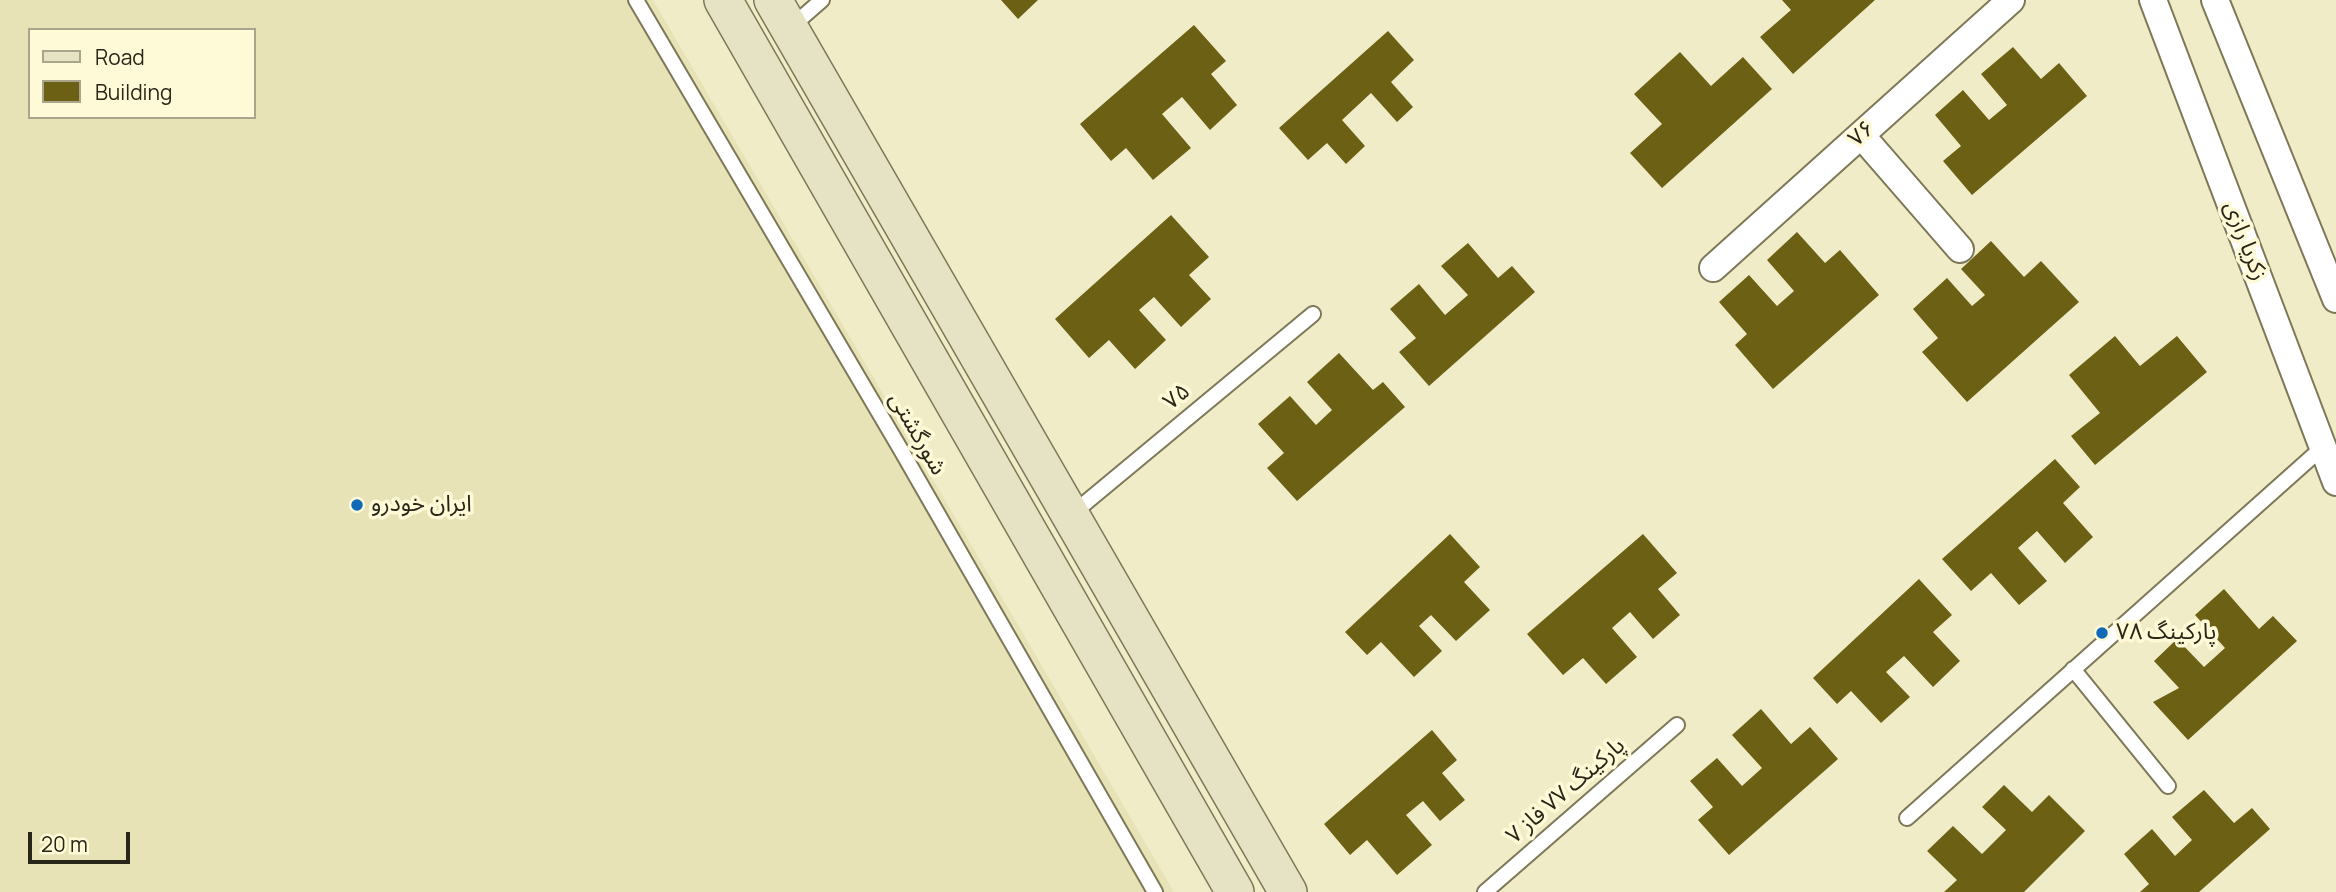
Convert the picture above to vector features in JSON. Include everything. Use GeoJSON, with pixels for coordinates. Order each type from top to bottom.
{"type":"FeatureCollection","features":[{"type":"Feature","properties":{"kind":"street"},"geometry":{"type":"LineString","coordinates":[[723,0],[1235,892]]}},
{"type":"Feature","properties":{"kind":"street","name":"۷۶"},"geometry":{"type":"LineString","coordinates":[[1713,268],[2011,0]]}},
{"type":"Feature","properties":{"kind":"street","name":"زکریا رازی"},"geometry":{"type":"LineString","coordinates":[[2153,0],[2336,482]]}},
{"type":"Feature","properties":{"kind":"street"},"geometry":{"type":"LineString","coordinates":[[2215,0],[2336,299]]}},
{"type":"Feature","properties":{"kind":"street"},"geometry":{"type":"LineString","coordinates":[[743,36],[781,14],[1288,892]]}},
{"type":"Feature","properties":{"kind":"street"},"geometry":{"type":"LineString","coordinates":[[1861,135],[1960,249]]}},
{"type":"Feature","properties":{"kind":"street"},"geometry":{"type":"LineString","coordinates":[[1032,538],[1071,515]]}},
{"type":"Feature","properties":{"kind":"lane","name":"شورگشتی"},"geometry":{"type":"LineString","coordinates":[[636,0],[901,450],[1155,892]]}},
{"type":"Feature","properties":{"kind":"lane"},"geometry":{"type":"LineString","coordinates":[[781,14],[822,0]]}},
{"type":"Feature","properties":{"kind":"lane","name":"۷۵"},"geometry":{"type":"LineString","coordinates":[[1071,515],[1313,314]]}},
{"type":"Feature","properties":{"kind":"lane"},"geometry":{"type":"LineString","coordinates":[[1906,817],[2323,447]]}},
{"type":"Feature","properties":{"kind":"lane"},"geometry":{"type":"LineString","coordinates":[[2073,669],[2168,786]]}},
{"type":"Feature","properties":{"kind":"lane","name":"پارکینگ ۷۷ فاز ۷"},"geometry":{"type":"LineString","coordinates":[[1485,892],[1677,725]]}},
{"type":"Feature","properties":{"kind":"shaded area","name":"ایران خودرو"},"geometry":{"type":"Polygon","coordinates":[[[0,0],[653,0],[1174,892],[0,892],[0,0]]]}},
{"type":"Feature","properties":{"kind":"building"},"geometry":{"type":"Polygon","coordinates":[[[1001,0],[1038,0],[1018,19],[1001,0]]]}},
{"type":"Feature","properties":{"kind":"building"},"geometry":{"type":"Polygon","coordinates":[[[1782,0],[1875,0],[1793,74],[1760,37],[1791,10],[1782,0]]]}},
{"type":"Feature","properties":{"kind":"building"},"geometry":{"type":"Polygon","coordinates":[[[1194,25],[1226,61],[1211,74],[1237,105],[1210,130],[1182,97],[1162,114],[1191,148],[1153,180],[1126,148],[1111,161],[1080,124],[1194,25]]]}},
{"type":"Feature","properties":{"kind":"building"},"geometry":{"type":"Polygon","coordinates":[[[1388,31],[1414,60],[1391,82],[1413,107],[1397,122],[1371,93],[1342,120],[1365,146],[1346,164],[1327,143],[1308,160],[1279,128],[1388,31]]]}},
{"type":"Feature","properties":{"kind":"building"},"geometry":{"type":"Polygon","coordinates":[[[2013,47],[2041,79],[2059,63],[2087,96],[1972,195],[1943,161],[1961,146],[1935,115],[1963,90],[1989,120],[2007,105],[1981,74],[2013,47]]]}},
{"type":"Feature","properties":{"kind":"building"},"geometry":{"type":"Polygon","coordinates":[[[1680,52],[1711,86],[1743,57],[1772,89],[1662,188],[1630,153],[1662,124],[1634,94],[1680,52]]]}},
{"type":"Feature","properties":{"kind":"building"},"geometry":{"type":"Polygon","coordinates":[[[1171,215],[1209,257],[1189,275],[1211,299],[1181,327],[1154,297],[1139,310],[1166,340],[1135,369],[1109,340],[1089,358],[1055,319],[1171,215]]]}},
{"type":"Feature","properties":{"kind":"building"},"geometry":{"type":"Polygon","coordinates":[[[1797,232],[1825,263],[1840,250],[1879,295],[1773,389],[1735,345],[1747,334],[1719,302],[1749,275],[1777,306],[1794,291],[1767,260],[1797,232]]]}},
{"type":"Feature","properties":{"kind":"building"},"geometry":{"type":"Polygon","coordinates":[[[1991,241],[2024,277],[2041,261],[2079,302],[1967,402],[1922,352],[1938,338],[1913,309],[1947,278],[1972,306],[1985,295],[1961,269],[1991,241]]]}},
{"type":"Feature","properties":{"kind":"building"},"geometry":{"type":"Polygon","coordinates":[[[1468,243],[1498,278],[1512,266],[1535,292],[1429,386],[1399,352],[1416,338],[1390,309],[1419,284],[1445,315],[1468,295],[1441,266],[1468,243]]]}},
{"type":"Feature","properties":{"kind":"building"},"geometry":{"type":"Polygon","coordinates":[[[2115,336],[2140,366],[2177,336],[2207,372],[2095,465],[2071,436],[2100,413],[2069,375],[2115,336]]]}},
{"type":"Feature","properties":{"kind":"building"},"geometry":{"type":"Polygon","coordinates":[[[1339,353],[1373,390],[1383,382],[1405,407],[1297,501],[1267,468],[1284,453],[1258,424],[1290,396],[1316,425],[1332,410],[1307,382],[1339,353]]]}},
{"type":"Feature","properties":{"kind":"building"},"geometry":{"type":"Polygon","coordinates":[[[2055,459],[2080,487],[2063,503],[2093,537],[2065,563],[2037,531],[2018,548],[2047,581],[2019,605],[1991,573],[1971,591],[1942,559],[2055,459]]]}},
{"type":"Feature","properties":{"kind":"building"},"geometry":{"type":"Polygon","coordinates":[[[1450,534],[1480,567],[1464,582],[1490,610],[1456,641],[1431,615],[1419,626],[1442,651],[1414,677],[1381,642],[1367,655],[1345,632],[1450,534]]]}},
{"type":"Feature","properties":{"kind":"building"},"geometry":{"type":"Polygon","coordinates":[[[1643,534],[1677,573],[1658,589],[1680,615],[1653,639],[1630,612],[1612,628],[1637,657],[1606,684],[1583,658],[1563,675],[1527,634],[1643,534]]]}},
{"type":"Feature","properties":{"kind":"building"},"geometry":{"type":"Polygon","coordinates":[[[1919,579],[1952,615],[1933,632],[1960,661],[1933,687],[1904,656],[1886,672],[1910,697],[1881,723],[1851,691],[1837,704],[1813,678],[1919,579]]]}},
{"type":"Feature","properties":{"kind":"building"},"geometry":{"type":"Polygon","coordinates":[[[2224,589],[2259,629],[2273,616],[2297,641],[2188,740],[2153,702],[2179,688],[2154,661],[2177,639],[2204,667],[2225,648],[2195,615],[2224,589]]]}},
{"type":"Feature","properties":{"kind":"building"},"geometry":{"type":"Polygon","coordinates":[[[1761,709],[1791,744],[1810,727],[1838,759],[1729,855],[1698,820],[1713,807],[1690,781],[1717,758],[1742,786],[1762,768],[1732,735],[1761,709]]]}},
{"type":"Feature","properties":{"kind":"building"},"geometry":{"type":"Polygon","coordinates":[[[1432,730],[1457,760],[1442,773],[1465,800],[1440,821],[1423,801],[1406,815],[1432,845],[1397,875],[1367,840],[1350,855],[1324,824],[1432,730]]]}},
{"type":"Feature","properties":{"kind":"building"},"geometry":{"type":"Polygon","coordinates":[[[2004,785],[2032,812],[2049,795],[2085,831],[2024,892],[1944,892],[1957,880],[1927,851],[1953,826],[1982,854],[2006,830],[1982,807],[2004,785]]]}},
{"type":"Feature","properties":{"kind":"building"},"geometry":{"type":"Polygon","coordinates":[[[2204,790],[2234,823],[2252,808],[2270,829],[2199,892],[2140,892],[2149,884],[2124,854],[2152,829],[2175,856],[2192,840],[2172,817],[2204,790]]]}},
{"type":"Feature","properties":{"kind":"place","name":"ایران خودرو"},"geometry":{"type":"Point","coordinates":[357,505]}},
{"type":"Feature","properties":{"kind":"place","name":"پارکینگ ۷۸"},"geometry":{"type":"Point","coordinates":[2102,633]}}]}
